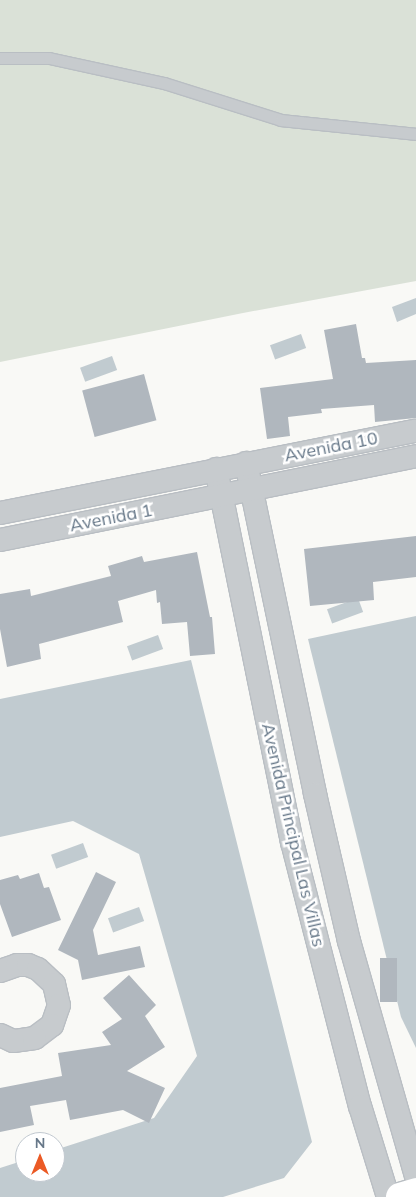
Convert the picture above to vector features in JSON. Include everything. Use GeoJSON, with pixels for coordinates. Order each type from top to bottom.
{"type":"FeatureCollection","features":[{"type":"Feature","properties":{"kind":"main road"},"geometry":{"type":"LineString","coordinates":[[400,1197],[416,1192]]}},
{"type":"Feature","properties":{"kind":"street","name":"Avenida 10"},"geometry":{"type":"LineString","coordinates":[[216,469],[416,431]]}},
{"type":"Feature","properties":{"kind":"street","name":"Avenida 10"},"geometry":{"type":"LineString","coordinates":[[221,496],[416,456]]}},
{"type":"Feature","properties":{"kind":"street","name":"Avenida Principal Las Villas"},"geometry":{"type":"LineString","coordinates":[[246,463],[313,784],[350,941],[416,1176]]}},
{"type":"Feature","properties":{"kind":"street","name":"Avenida Principal Las Villas"},"geometry":{"type":"LineString","coordinates":[[216,469],[292,842],[360,1106],[388,1197]]}},
{"type":"Feature","properties":{"kind":"street","name":"Avenida 1"},"geometry":{"type":"LineString","coordinates":[[0,513],[216,469]]}},
{"type":"Feature","properties":{"kind":"street","name":"Avenida 1"},"geometry":{"type":"LineString","coordinates":[[0,540],[221,496]]}},
{"type":"Feature","properties":{"kind":"street"},"geometry":{"type":"LineString","coordinates":[[0,971],[17,965],[38,969],[54,984],[59,1005],[52,1025],[35,1038],[13,1041],[0,1035]]}},
{"type":"Feature","properties":{"kind":"lane"},"geometry":{"type":"LineString","coordinates":[[0,58],[49,58],[164,83],[281,120],[416,134]]}},
{"type":"Feature","properties":{"kind":"shaded area"},"geometry":{"type":"Polygon","coordinates":[[[0,0],[416,0],[416,281],[243,313],[0,362],[0,0]]]}},
{"type":"Feature","properties":{"kind":"shaded area"},"geometry":{"type":"Polygon","coordinates":[[[416,298],[416,314],[397,322],[392,307],[416,298]]]}},
{"type":"Feature","properties":{"kind":"shaded area"},"geometry":{"type":"Polygon","coordinates":[[[301,334],[306,348],[275,359],[270,345],[301,334]]]}},
{"type":"Feature","properties":{"kind":"shaded area"},"geometry":{"type":"Polygon","coordinates":[[[112,356],[117,370],[85,382],[80,368],[112,356]]]}},
{"type":"Feature","properties":{"kind":"shaded area"},"geometry":{"type":"Polygon","coordinates":[[[358,598],[363,612],[332,623],[327,609],[358,598]]]}},
{"type":"Feature","properties":{"kind":"shaded area"},"geometry":{"type":"Polygon","coordinates":[[[416,616],[416,1048],[401,1017],[308,639],[416,616]]]}},
{"type":"Feature","properties":{"kind":"shaded area"},"geometry":{"type":"Polygon","coordinates":[[[158,635],[163,649],[132,660],[127,646],[158,635]]]}},
{"type":"Feature","properties":{"kind":"shaded area"},"geometry":{"type":"Polygon","coordinates":[[[191,660],[312,1142],[284,1178],[223,1197],[0,1197],[0,1168],[15,1163],[15,1182],[65,1182],[65,1147],[154,1118],[197,1056],[139,854],[73,821],[0,837],[0,699],[191,660]]]}},
{"type":"Feature","properties":{"kind":"shaded area"},"geometry":{"type":"Polygon","coordinates":[[[83,843],[88,857],[56,869],[51,855],[83,843]]]}},
{"type":"Feature","properties":{"kind":"shaded area"},"geometry":{"type":"Polygon","coordinates":[[[139,907],[144,921],[113,932],[108,918],[139,907]]]}},
{"type":"Feature","properties":{"kind":"building"},"geometry":{"type":"Polygon","coordinates":[[[356,324],[362,358],[365,358],[366,363],[416,360],[416,418],[375,422],[374,405],[321,409],[322,413],[288,417],[290,436],[267,439],[260,388],[333,379],[324,330],[356,324]]]}},
{"type":"Feature","properties":{"kind":"building"},"geometry":{"type":"Polygon","coordinates":[[[144,374],[156,420],[95,437],[82,391],[144,374]]]}},
{"type":"Feature","properties":{"kind":"building"},"geometry":{"type":"Polygon","coordinates":[[[416,536],[416,577],[373,582],[374,600],[310,606],[304,549],[416,536]]]}},
{"type":"Feature","properties":{"kind":"building"},"geometry":{"type":"Polygon","coordinates":[[[197,552],[210,617],[212,617],[215,654],[190,656],[187,622],[162,624],[160,602],[157,603],[156,590],[118,601],[123,622],[39,644],[41,659],[7,667],[0,629],[0,594],[30,589],[31,596],[111,576],[108,566],[142,556],[144,562],[197,552]]]}},
{"type":"Feature","properties":{"kind":"building"},"geometry":{"type":"Polygon","coordinates":[[[96,872],[116,882],[93,930],[98,955],[140,946],[145,967],[82,980],[78,960],[58,950],[96,872]]]}},
{"type":"Feature","properties":{"kind":"building"},"geometry":{"type":"Polygon","coordinates":[[[39,873],[44,888],[49,887],[61,920],[12,937],[0,904],[0,880],[18,875],[20,879],[39,873]]]}},
{"type":"Feature","properties":{"kind":"building"},"geometry":{"type":"Polygon","coordinates":[[[380,958],[397,958],[397,1002],[380,1002],[380,958]]]}},
{"type":"Feature","properties":{"kind":"building"},"geometry":{"type":"Polygon","coordinates":[[[129,975],[156,1005],[145,1016],[165,1047],[127,1071],[165,1088],[149,1123],[123,1110],[70,1120],[66,1100],[30,1106],[34,1125],[0,1132],[0,1088],[62,1076],[58,1053],[111,1045],[102,1032],[122,1019],[103,998],[129,975]]]}}]}
